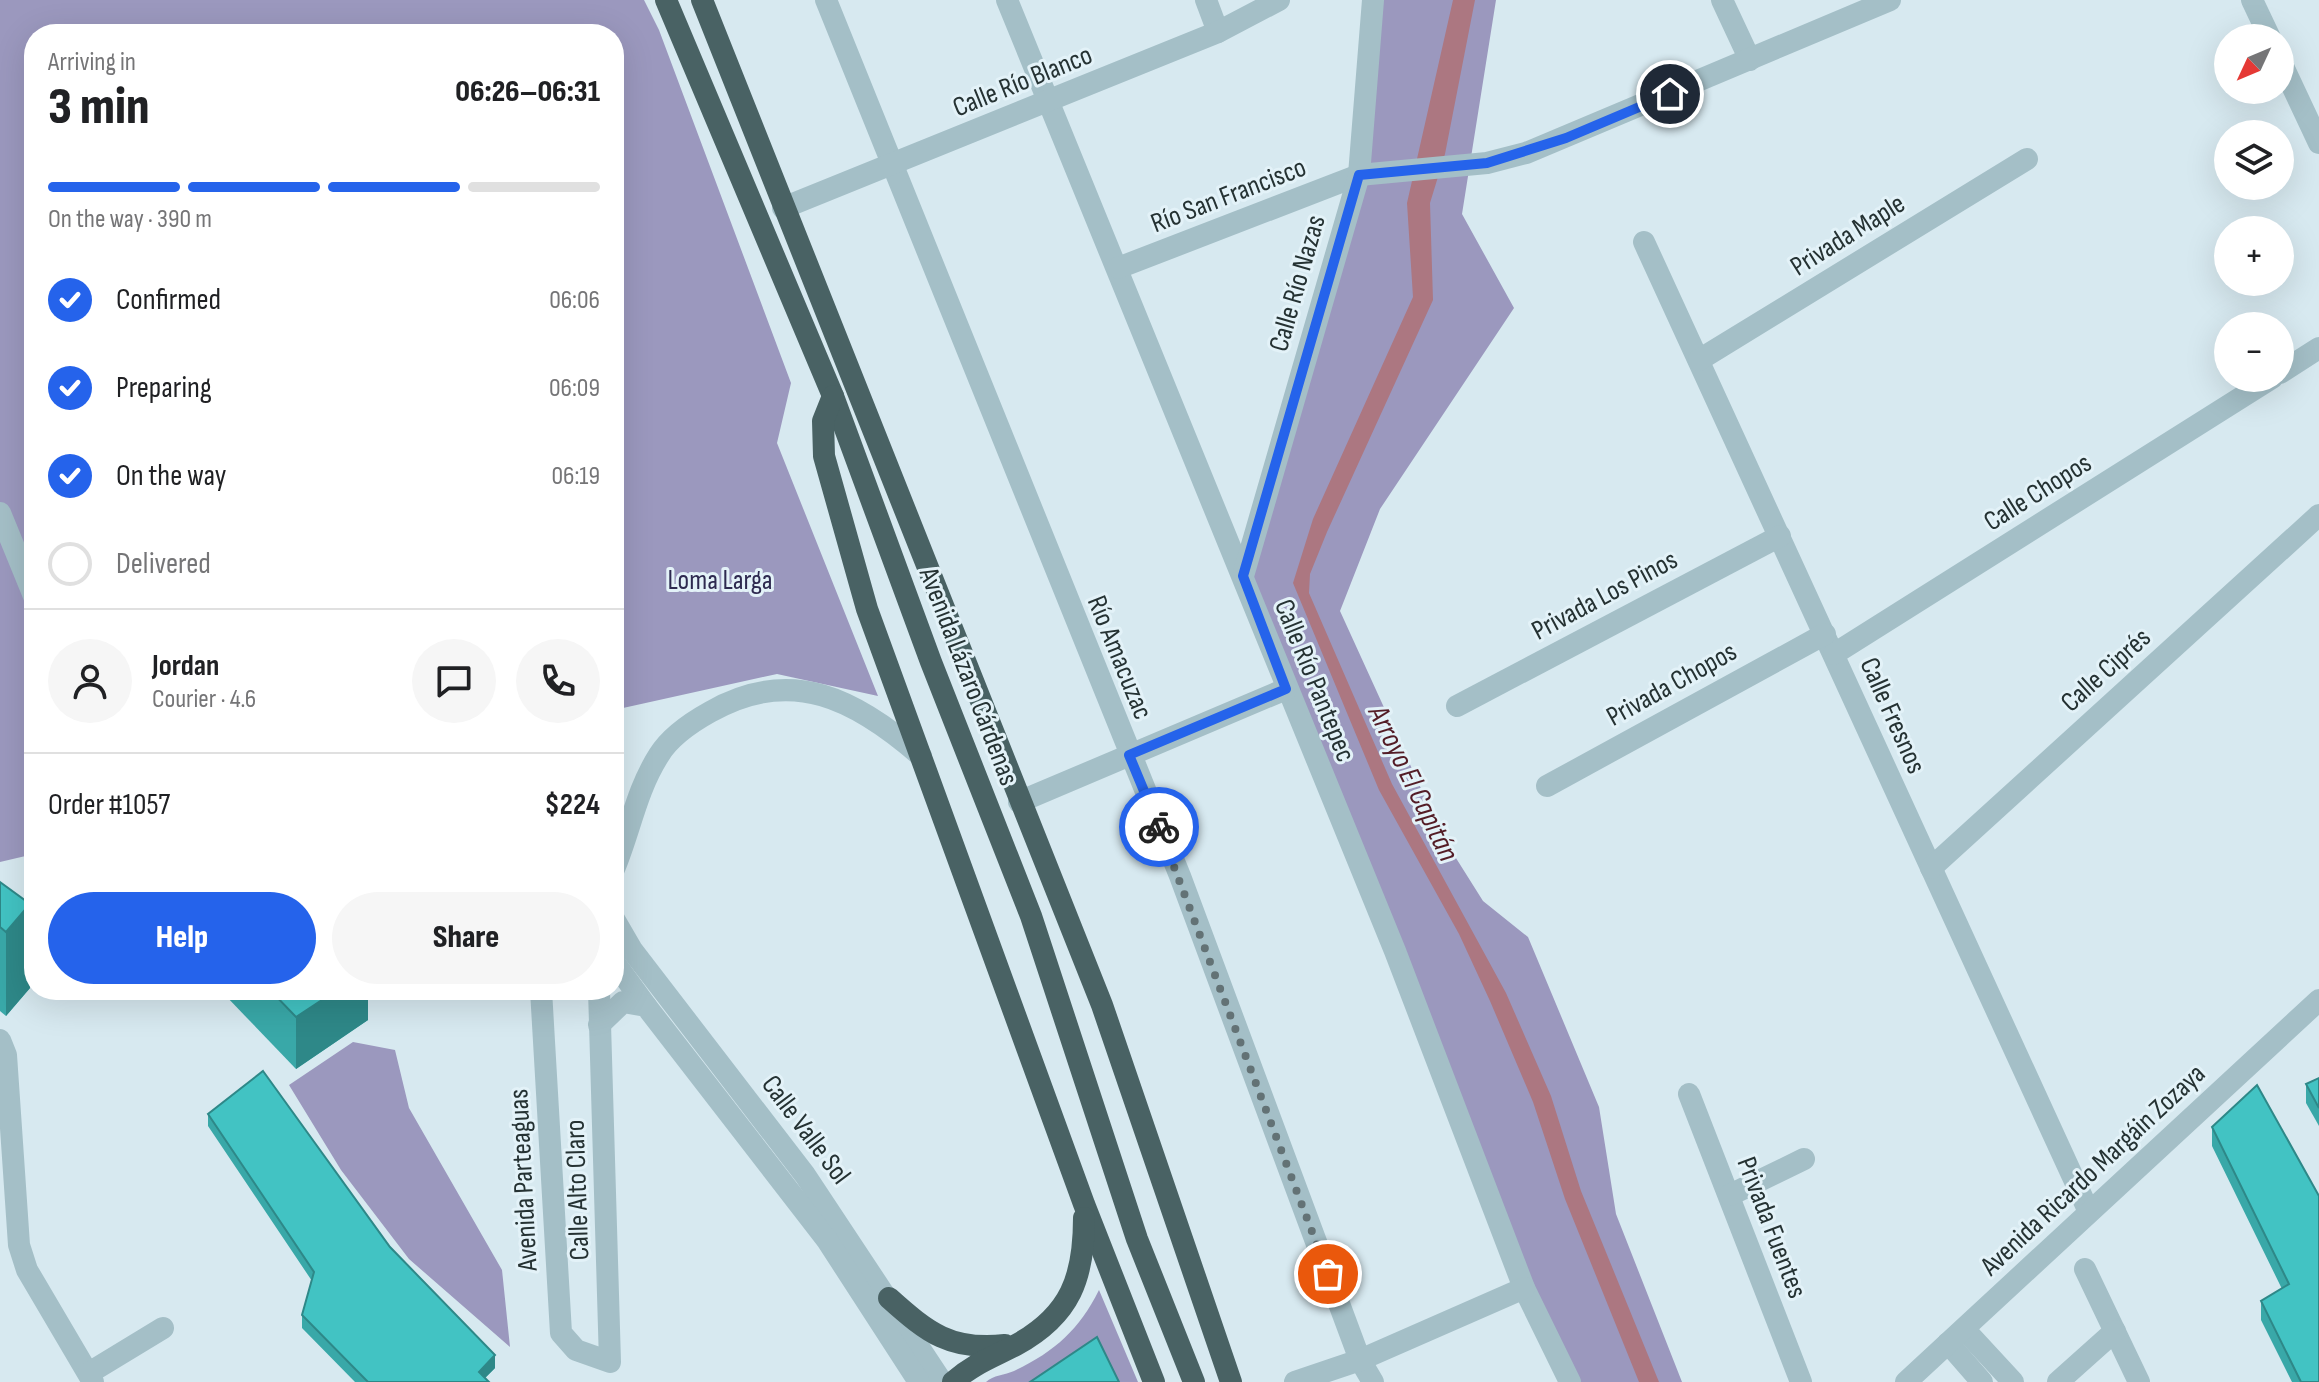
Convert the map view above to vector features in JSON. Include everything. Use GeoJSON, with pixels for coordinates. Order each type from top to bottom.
{"type":"FeatureCollection","features":[{"type":"Feature","properties":{"kind":"highway","name":"Avenida Lázaro Cárdenas"},"geometry":{"type":"LineString","coordinates":[[666,0],[833,396],[931,662],[1031,916],[1137,1239],[1194,1382]]}},
{"type":"Feature","properties":{"kind":"highway","name":"Avenida Lázaro Cárdenas"},"geometry":{"type":"LineString","coordinates":[[702,0],[1102,1005],[1231,1382]]}},
{"type":"Feature","properties":{"kind":"highway"},"geometry":{"type":"LineString","coordinates":[[833,396],[823,421],[824,456],[867,609],[1084,1204],[1154,1382]]}},
{"type":"Feature","properties":{"kind":"highway"},"geometry":{"type":"LineString","coordinates":[[953,1382],[977,1362],[1018,1344],[1065,1307],[1084,1256],[1084,1204]]}},
{"type":"Feature","properties":{"kind":"highway"},"geometry":{"type":"LineString","coordinates":[[889,1298],[931,1334],[956,1343],[983,1347],[1018,1344]]}},
{"type":"Feature","properties":{"kind":"street","name":"Río Amacuzac"},"geometry":{"type":"LineString","coordinates":[[826,0],[1185,891],[1360,1360],[1373,1382]]}},
{"type":"Feature","properties":{"kind":"street","name":"Calle Río Pantepec"},"geometry":{"type":"LineString","coordinates":[[1007,0],[1395,951],[1524,1288],[1570,1382]]}},
{"type":"Feature","properties":{"kind":"street"},"geometry":{"type":"LineString","coordinates":[[1206,0],[1218,32]]}},
{"type":"Feature","properties":{"kind":"street","name":"Calle Río Blanco"},"geometry":{"type":"LineString","coordinates":[[783,208],[1218,32],[1279,0]]}},
{"type":"Feature","properties":{"kind":"street","name":"Calle Río Nazas"},"geometry":{"type":"LineString","coordinates":[[1243,576],[1359,175],[1373,0]]}},
{"type":"Feature","properties":{"kind":"street"},"geometry":{"type":"LineString","coordinates":[[1722,0],[1750,60]]}},
{"type":"Feature","properties":{"kind":"street","name":"Río San Francisco"},"geometry":{"type":"LineString","coordinates":[[1118,268],[1359,175],[1487,163],[1526,153],[1890,0]]}},
{"type":"Feature","properties":{"kind":"street"},"geometry":{"type":"LineString","coordinates":[[2252,0],[2263,24]]}},
{"type":"Feature","properties":{"kind":"street"},"geometry":{"type":"LineString","coordinates":[[2294,90],[2319,143]]}},
{"type":"Feature","properties":{"kind":"street","name":"Privada Maple"},"geometry":{"type":"LineString","coordinates":[[1699,360],[2027,159]]}},
{"type":"Feature","properties":{"kind":"street","name":"Calle Fresnos"},"geometry":{"type":"LineString","coordinates":[[1644,242],[2089,1212]]}},
{"type":"Feature","properties":{"kind":"street"},"geometry":{"type":"LineString","coordinates":[[2294,364],[2319,348]]}},
{"type":"Feature","properties":{"kind":"street","name":"Calle Chopos"},"geometry":{"type":"LineString","coordinates":[[1829,644],[2249,392]]}},
{"type":"Feature","properties":{"kind":"street"},"geometry":{"type":"LineString","coordinates":[[0,513],[24,572]]}},
{"type":"Feature","properties":{"kind":"street","name":"Calle Ciprés"},"geometry":{"type":"LineString","coordinates":[[1931,868],[2319,515]]}},
{"type":"Feature","properties":{"kind":"street","name":"Privada Los Pinos"},"geometry":{"type":"LineString","coordinates":[[1457,706],[1780,536]]}},
{"type":"Feature","properties":{"kind":"street","name":"Privada Chopos"},"geometry":{"type":"LineString","coordinates":[[1547,786],[1829,644]]}},
{"type":"Feature","properties":{"kind":"street"},"geometry":{"type":"LineString","coordinates":[[1019,802],[1286,689]]}},
{"type":"Feature","properties":{"kind":"street"},"geometry":{"type":"LineString","coordinates":[[624,837],[637,796],[661,752],[694,721],[728,701],[772,690],[811,692],[864,711],[921,756]]}},
{"type":"Feature","properties":{"kind":"street","name":"Calle Valle Sol"},"geometry":{"type":"LineString","coordinates":[[624,936],[805,1175],[942,1382]]}},
{"type":"Feature","properties":{"kind":"street","name":"Calle Valle Sol"},"geometry":{"type":"LineString","coordinates":[[624,976],[827,1240],[919,1382]]}},
{"type":"Feature","properties":{"kind":"street","name":"Avenida Parteaguas"},"geometry":{"type":"LineString","coordinates":[[542,1000],[561,1333],[570,1346],[587,1353]]}},
{"type":"Feature","properties":{"kind":"street","name":"Calle Alto Claro"},"geometry":{"type":"LineString","coordinates":[[587,1353],[610,1362],[599,1000]]}},
{"type":"Feature","properties":{"kind":"street","name":"Avenida Ricardo Margáin Zozaya"},"geometry":{"type":"LineString","coordinates":[[1906,1382],[2319,1000]]}},
{"type":"Feature","properties":{"kind":"street"},"geometry":{"type":"LineString","coordinates":[[599,1025],[623,1002],[646,1006]]}},
{"type":"Feature","properties":{"kind":"street"},"geometry":{"type":"LineString","coordinates":[[0,1040],[6,1055],[19,1245],[27,1270],[91,1377],[163,1328]]}},
{"type":"Feature","properties":{"kind":"street","name":"Privada Fuentes"},"geometry":{"type":"LineString","coordinates":[[1689,1094],[1801,1382]]}},
{"type":"Feature","properties":{"kind":"street"},"geometry":{"type":"LineString","coordinates":[[1730,1195],[1804,1159]]}},
{"type":"Feature","properties":{"kind":"street"},"geometry":{"type":"LineString","coordinates":[[2085,1269],[2139,1382]]}},
{"type":"Feature","properties":{"kind":"street"},"geometry":{"type":"LineString","coordinates":[[1295,1382],[1360,1360],[1524,1288]]}},
{"type":"Feature","properties":{"kind":"street"},"geometry":{"type":"LineString","coordinates":[[2058,1382],[2115,1331]]}},
{"type":"Feature","properties":{"kind":"street"},"geometry":{"type":"LineString","coordinates":[[1956,1336],[1982,1382]]}},
{"type":"Feature","properties":{"kind":"street"},"geometry":{"type":"LineString","coordinates":[[1956,1336],[2013,1382]]}},
{"type":"Feature","properties":{"kind":"green space","name":"Loma Larga"},"geometry":{"type":"Polygon","coordinates":[[[0,0],[644,0],[659,30],[791,383],[777,443],[878,696],[777,674],[624,708],[624,24],[24,24],[24,856],[0,862],[0,0]]]}},
{"type":"Feature","properties":{"kind":"green space"},"geometry":{"type":"Polygon","coordinates":[[[1373,0],[1496,0],[1462,214],[1514,308],[1380,509],[1340,611],[1444,839],[1483,901],[1528,937],[1599,1107],[1616,1214],[1682,1382],[1570,1382],[1243,576],[1359,175],[1373,0]]]}},
{"type":"Feature","properties":{"kind":"green space"},"geometry":{"type":"Polygon","coordinates":[[[353,1042],[395,1050],[409,1108],[502,1270],[510,1347],[409,1259],[341,1170],[289,1085],[353,1042]]]}},
{"type":"Feature","properties":{"kind":"green space"},"geometry":{"type":"Polygon","coordinates":[[[1099,1290],[1138,1382],[986,1382],[1028,1364],[1053,1348],[1083,1317],[1099,1290]]]}},
{"type":"Feature","properties":{"kind":"shaded area"},"geometry":{"type":"Polygon","coordinates":[[[1453,0],[1475,0],[1445,154],[1430,203],[1433,300],[1327,532],[1310,574],[1309,593],[1392,784],[1506,993],[1551,1096],[1581,1191],[1659,1382],[1639,1382],[1565,1199],[1533,1102],[1490,1001],[1459,934],[1379,790],[1293,583],[1313,519],[1413,297],[1407,203],[1453,0]]]}},
{"type":"Feature","properties":{"kind":"building"},"geometry":{"type":"Polygon","coordinates":[[[0,882],[24,900],[24,911],[6,932],[0,927],[0,882]]]}},
{"type":"Feature","properties":{"kind":"building"},"geometry":{"type":"Polygon","coordinates":[[[280,1000],[322,1000],[296,1017],[280,1000]]]}},
{"type":"Feature","properties":{"kind":"building"},"geometry":{"type":"Polygon","coordinates":[[[263,1071],[390,1247],[495,1355],[479,1372],[489,1382],[368,1382],[302,1315],[314,1272],[208,1114],[263,1071]]]}},
{"type":"Feature","properties":{"kind":"building"},"geometry":{"type":"Polygon","coordinates":[[[2319,1078],[2319,1108],[2306,1084],[2319,1078]]]}},
{"type":"Feature","properties":{"kind":"building"},"geometry":{"type":"Polygon","coordinates":[[[2257,1085],[2319,1196],[2319,1382],[2301,1382],[2261,1301],[2289,1284],[2212,1127],[2257,1085]]]}},
{"type":"Feature","properties":{"kind":"building"},"geometry":{"type":"Polygon","coordinates":[[[1097,1337],[1119,1382],[1030,1382],[1097,1337]]]}},
{"type":"Feature","properties":{"kind":"way so far"},"geometry":{"type":"LineString","coordinates":[[1159,827],[1328,1274]]}},
{"type":"Feature","properties":{"kind":"route"},"geometry":{"type":"LineString","coordinates":[[1159,827],[1129,755],[1286,689],[1243,576],[1359,175],[1487,163],[1526,153],[1670,94]]}},
{"type":"Feature","properties":{"kind":"water label","name":"Arroyo El Capitán"},"geometry":{"type":"Point","coordinates":[1414,783]}}]}
